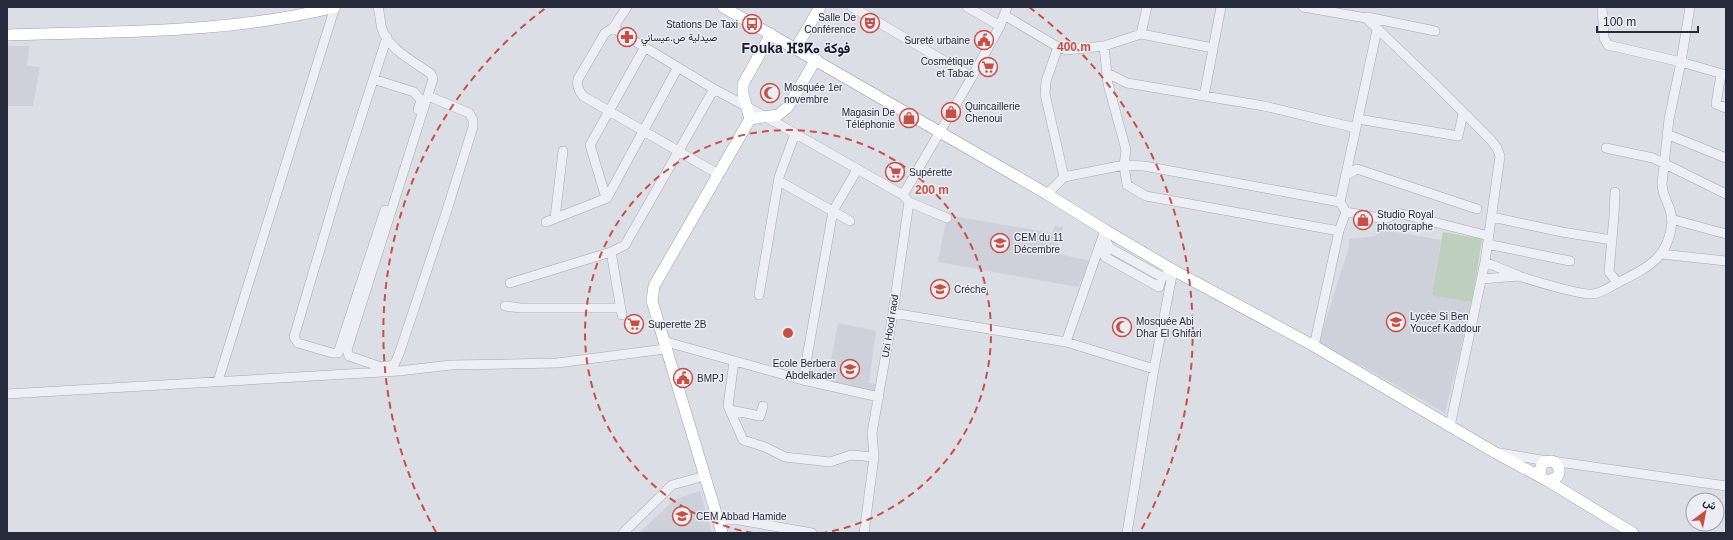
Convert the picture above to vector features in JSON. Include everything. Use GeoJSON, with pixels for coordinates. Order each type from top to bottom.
{"type":"FeatureCollection","features":[{"type":"Feature","properties":{"kind":"main road"},"geometry":{"type":"LineString","coordinates":[[7,35],[214,28],[282,19],[335,7]]}},
{"type":"Feature","properties":{"kind":"main road"},"geometry":{"type":"LineString","coordinates":[[723,7],[816,59],[1047,194],[1104,233],[1314,346],[1494,452],[1545,479],[1633,533]]}},
{"type":"Feature","properties":{"kind":"main road"},"geometry":{"type":"LineString","coordinates":[[796,48],[820,7]]}},
{"type":"Feature","properties":{"kind":"main road"},"geometry":{"type":"LineString","coordinates":[[750,119],[745,105],[743,84],[771,34]]}},
{"type":"Feature","properties":{"kind":"main road"},"geometry":{"type":"LineString","coordinates":[[722,533],[664,345],[652,301],[654,286],[750,119],[778,115],[788,107],[816,59]]}},
{"type":"Feature","properties":{"kind":"main road"},"geometry":{"type":"LineString","coordinates":[[1550,461],[1557,465],[1559,471],[1554,479],[1545,479],[1539,471],[1540,466],[1550,461]]}},
{"type":"Feature","properties":{"kind":"street"},"geometry":{"type":"LineString","coordinates":[[218,381],[335,7]]}},
{"type":"Feature","properties":{"kind":"street"},"geometry":{"type":"LineString","coordinates":[[378,7],[382,30],[395,48],[431,74],[433,79],[347,350],[349,356],[385,367],[394,365],[403,346],[473,127],[473,120],[469,113],[428,96]]}},
{"type":"Feature","properties":{"kind":"street"},"geometry":{"type":"LineString","coordinates":[[627,7],[614,28],[605,33],[578,79],[577,85],[583,96],[718,174]]}},
{"type":"Feature","properties":{"kind":"street"},"geometry":{"type":"LineString","coordinates":[[852,7],[972,77]]}},
{"type":"Feature","properties":{"kind":"street"},"geometry":{"type":"LineString","coordinates":[[967,7],[1000,26]]}},
{"type":"Feature","properties":{"kind":"street"},"geometry":{"type":"LineString","coordinates":[[1011,7],[1006,11],[1058,47],[1067,50],[1104,46],[1141,34],[1213,48]]}},
{"type":"Feature","properties":{"kind":"street"},"geometry":{"type":"LineString","coordinates":[[1141,34],[1147,7]]}},
{"type":"Feature","properties":{"kind":"street"},"geometry":{"type":"LineString","coordinates":[[1204,96],[1221,7]]}},
{"type":"Feature","properties":{"kind":"street"},"geometry":{"type":"LineString","coordinates":[[1303,7],[1367,17],[1435,31]]}},
{"type":"Feature","properties":{"kind":"street"},"geometry":{"type":"LineString","coordinates":[[1602,7],[1604,38],[1608,45],[1681,62],[1724,74],[1716,104],[1726,108]]}},
{"type":"Feature","properties":{"kind":"street"},"geometry":{"type":"LineString","coordinates":[[1485,262],[1519,276],[1594,294],[1646,268],[1661,254],[1669,235],[1672,219],[1662,189],[1669,135],[1669,119],[1681,62],[1690,7]]}},
{"type":"Feature","properties":{"kind":"street","name":"Uzi Hood raod"},"geometry":{"type":"LineString","coordinates":[[864,533],[874,457],[872,433],[893,313],[906,199],[940,131],[972,77],[1000,26],[1006,11]]}},
{"type":"Feature","properties":{"kind":"street"},"geometry":{"type":"LineString","coordinates":[[1366,18],[1432,81],[1497,148],[1500,156],[1482,279],[1450,426]]}},
{"type":"Feature","properties":{"kind":"street"},"geometry":{"type":"LineString","coordinates":[[614,28],[714,89],[766,116],[906,199],[946,218]]}},
{"type":"Feature","properties":{"kind":"street"},"geometry":{"type":"LineString","coordinates":[[1377,30],[1340,202],[1346,212],[1385,219],[1398,213],[1488,240],[1570,260]]}},
{"type":"Feature","properties":{"kind":"street"},"geometry":{"type":"LineString","coordinates":[[373,79],[414,92],[421,100],[340,348],[338,353],[332,353],[298,343],[294,337],[373,79],[387,37]]}},
{"type":"Feature","properties":{"kind":"street"},"geometry":{"type":"LineString","coordinates":[[1104,46],[1108,84],[1126,150],[1124,165],[1127,185],[1146,196],[1339,231]]}},
{"type":"Feature","properties":{"kind":"street"},"geometry":{"type":"LineString","coordinates":[[606,198],[590,145],[645,47]]}},
{"type":"Feature","properties":{"kind":"street"},"geometry":{"type":"LineString","coordinates":[[1058,47],[1046,81],[1045,94],[1064,178]]}},
{"type":"Feature","properties":{"kind":"street"},"geometry":{"type":"LineString","coordinates":[[546,222],[606,198],[678,67]]}},
{"type":"Feature","properties":{"kind":"street"},"geometry":{"type":"LineString","coordinates":[[1107,73],[1127,83],[1357,123],[1458,136],[1463,114]]}},
{"type":"Feature","properties":{"kind":"street"},"geometry":{"type":"LineString","coordinates":[[510,283],[611,252],[625,245],[714,89]]}},
{"type":"Feature","properties":{"kind":"street"},"geometry":{"type":"LineString","coordinates":[[759,295],[779,181],[795,134]]}},
{"type":"Feature","properties":{"kind":"street"},"geometry":{"type":"LineString","coordinates":[[1669,135],[1726,158]]}},
{"type":"Feature","properties":{"kind":"street"},"geometry":{"type":"LineString","coordinates":[[1606,148],[1649,157],[1726,194]]}},
{"type":"Feature","properties":{"kind":"street"},"geometry":{"type":"LineString","coordinates":[[555,218],[563,151]]}},
{"type":"Feature","properties":{"kind":"street"},"geometry":{"type":"LineString","coordinates":[[1047,194],[1064,178],[1124,165],[1144,166],[1340,202]]}},
{"type":"Feature","properties":{"kind":"street"},"geometry":{"type":"LineString","coordinates":[[1345,176],[1357,169],[1477,209]]}},
{"type":"Feature","properties":{"kind":"street"},"geometry":{"type":"LineString","coordinates":[[803,380],[833,211],[857,170]]}},
{"type":"Feature","properties":{"kind":"street"},"geometry":{"type":"LineString","coordinates":[[779,181],[850,221]]}},
{"type":"Feature","properties":{"kind":"street"},"geometry":{"type":"LineString","coordinates":[[1614,192],[1609,272],[1618,283]]}},
{"type":"Feature","properties":{"kind":"street"},"geometry":{"type":"LineString","coordinates":[[1314,346],[1339,231],[1346,212]]}},
{"type":"Feature","properties":{"kind":"street"},"geometry":{"type":"LineString","coordinates":[[1492,217],[1562,232],[1612,240]]}},
{"type":"Feature","properties":{"kind":"street"},"geometry":{"type":"LineString","coordinates":[[1672,219],[1726,234]]}},
{"type":"Feature","properties":{"kind":"street"},"geometry":{"type":"LineString","coordinates":[[1104,233],[1110,248],[1107,250],[1105,256],[1159,287],[1162,277],[1173,270]]}},
{"type":"Feature","properties":{"kind":"street"},"geometry":{"type":"LineString","coordinates":[[1066,342],[1104,233]]}},
{"type":"Feature","properties":{"kind":"street"},"geometry":{"type":"LineString","coordinates":[[505,306],[621,312],[611,252]]}},
{"type":"Feature","properties":{"kind":"street"},"geometry":{"type":"LineString","coordinates":[[1661,254],[1726,261]]}},
{"type":"Feature","properties":{"kind":"street"},"geometry":{"type":"LineString","coordinates":[[1127,533],[1154,369],[1173,270]]}},
{"type":"Feature","properties":{"kind":"street"},"geometry":{"type":"LineString","coordinates":[[1482,279],[1519,276]]}},
{"type":"Feature","properties":{"kind":"street"},"geometry":{"type":"LineString","coordinates":[[893,313],[1066,342],[1154,369]]}},
{"type":"Feature","properties":{"kind":"street"},"geometry":{"type":"LineString","coordinates":[[7,394],[399,371],[450,365],[557,363],[664,345],[734,361],[803,380],[879,398]]}},
{"type":"Feature","properties":{"kind":"street"},"geometry":{"type":"LineString","coordinates":[[734,361],[728,406],[743,440],[765,447],[784,457],[830,462],[851,455],[874,457]]}},
{"type":"Feature","properties":{"kind":"street"},"geometry":{"type":"LineString","coordinates":[[730,410],[760,416],[763,406]]}},
{"type":"Feature","properties":{"kind":"street"},"geometry":{"type":"LineString","coordinates":[[1494,452],[1726,486]]}},
{"type":"Feature","properties":{"kind":"street"},"geometry":{"type":"LineString","coordinates":[[623,533],[672,485],[705,476]]}},
{"type":"Feature","properties":{"kind":"street"},"geometry":{"type":"LineString","coordinates":[[718,520],[739,520],[812,533]]}},
{"type":"Feature","properties":{"kind":"shaded area"},"geometry":{"type":"Polygon","coordinates":[[[7,46],[29,46],[27,66],[40,67],[33,106],[7,106],[7,46]]]}},
{"type":"Feature","properties":{"kind":"shaded area","name":"CEM du 11 Décembre"},"geometry":{"type":"Polygon","coordinates":[[[953,216],[1052,233],[1055,226],[1063,227],[1055,253],[1090,261],[1078,287],[938,262],[946,221],[951,222],[953,216]]]}},
{"type":"Feature","properties":{"kind":"shaded area","name":"Lycée Si Ben Youcef Kaddour"},"geometry":{"type":"Polygon","coordinates":[[[1379,229],[1441,240],[1432,294],[1434,296],[1472,302],[1445,413],[1359,364],[1357,367],[1319,342],[1349,247],[1349,239],[1376,236],[1379,229]]]}},
{"type":"Feature","properties":{"kind":"shaded area","name":"Ecole Berbera Abdelkader"},"geometry":{"type":"Polygon","coordinates":[[[838,323],[876,331],[869,383],[880,385],[878,395],[827,382],[838,323]]]}},
{"type":"Feature","properties":{"kind":"shaded area","name":"CEM Abbad Hamide"},"geometry":{"type":"Polygon","coordinates":[[[700,491],[712,533],[639,533],[675,499],[700,491]]]}},
{"type":"Feature","properties":{"kind":"green space"},"geometry":{"type":"Polygon","coordinates":[[[1443,232],[1482,239],[1472,302],[1434,296],[1432,294],[1443,232]]]}},
{"type":"Feature","properties":{"kind":"place","name":"Salle De Conférence"},"geometry":{"type":"Point","coordinates":[870,23]}},
{"type":"Feature","properties":{"kind":"place","name":"Stations De Taxi"},"geometry":{"type":"Point","coordinates":[752,24]}},
{"type":"Feature","properties":{"kind":"place","name":"صيدلية ص.عيساني"},"geometry":{"type":"Point","coordinates":[627,37]}},
{"type":"Feature","properties":{"kind":"place","name":"Sureté urbaine"},"geometry":{"type":"Point","coordinates":[984,40]}},
{"type":"Feature","properties":{"kind":"place","name":"Cosmétique et Tabac"},"geometry":{"type":"Point","coordinates":[988,67]}},
{"type":"Feature","properties":{"kind":"place","name":"Mosquée 1er novembre"},"geometry":{"type":"Point","coordinates":[770,93]}},
{"type":"Feature","properties":{"kind":"place","name":"Quincaillerie Chenoui"},"geometry":{"type":"Point","coordinates":[951,112]}},
{"type":"Feature","properties":{"kind":"place","name":"Magasin De Téléphonie"},"geometry":{"type":"Point","coordinates":[909,118]}},
{"type":"Feature","properties":{"kind":"place","name":"Supérette"},"geometry":{"type":"Point","coordinates":[895,172]}},
{"type":"Feature","properties":{"kind":"place","name":"Studio Royal photographe"},"geometry":{"type":"Point","coordinates":[1363,220]}},
{"type":"Feature","properties":{"kind":"place","name":"CEM du 11 Décembre"},"geometry":{"type":"Point","coordinates":[1000,243]}},
{"type":"Feature","properties":{"kind":"place","name":"Créche"},"geometry":{"type":"Point","coordinates":[940,289]}},
{"type":"Feature","properties":{"kind":"place","name":"Lycée Si Ben Youcef Kaddour"},"geometry":{"type":"Point","coordinates":[1396,322]}},
{"type":"Feature","properties":{"kind":"place","name":"Superette 2B"},"geometry":{"type":"Point","coordinates":[634,324]}},
{"type":"Feature","properties":{"kind":"place","name":"Mosquée Abi Dhar El Ghifari"},"geometry":{"type":"Point","coordinates":[1122,327]}},
{"type":"Feature","properties":{"kind":"place","name":"Ecole Berbera Abdelkader"},"geometry":{"type":"Point","coordinates":[850,369]}},
{"type":"Feature","properties":{"kind":"place","name":"BMPJ"},"geometry":{"type":"Point","coordinates":[683,378]}},
{"type":"Feature","properties":{"kind":"place","name":"CEM Abbad Hamide"},"geometry":{"type":"Point","coordinates":[682,516]}},
{"type":"Feature","properties":{"kind":"district","name":"Fouka ⴼⵓⴽⴰ فوكة"},"geometry":{"type":"Point","coordinates":[796,48]}}]}
